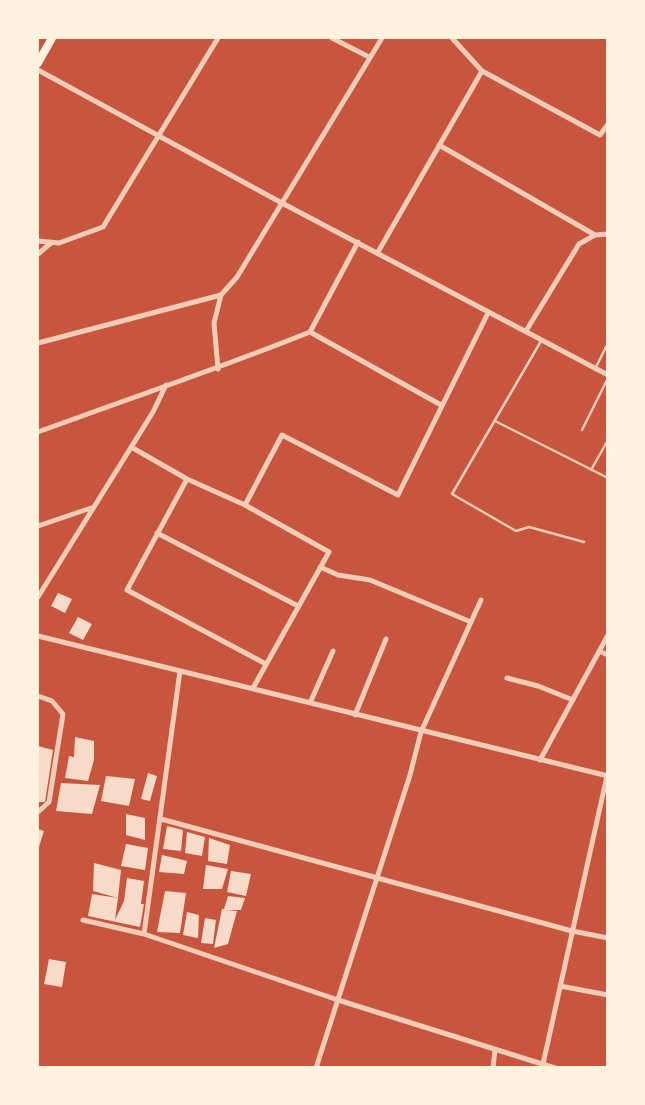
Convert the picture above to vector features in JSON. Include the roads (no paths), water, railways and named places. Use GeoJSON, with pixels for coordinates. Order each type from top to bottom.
{"type":"FeatureCollection","features":[{"type":"Feature","properties":{"kind":"main road"},"geometry":{"type":"LineString","coordinates":[[38,63],[52,38]]}},
{"type":"Feature","properties":{"kind":"street"},"geometry":{"type":"LineString","coordinates":[[38,241],[59,243],[103,227],[218,38]]}},
{"type":"Feature","properties":{"kind":"street"},"geometry":{"type":"LineString","coordinates":[[332,38],[369,57]]}},
{"type":"Feature","properties":{"kind":"street"},"geometry":{"type":"LineString","coordinates":[[218,369],[214,323],[221,295],[237,277],[280,202],[382,38]]}},
{"type":"Feature","properties":{"kind":"street"},"geometry":{"type":"LineString","coordinates":[[452,38],[482,71],[600,135],[608,124]]}},
{"type":"Feature","properties":{"kind":"street"},"geometry":{"type":"LineString","coordinates":[[38,70],[157,136],[608,376]]}},
{"type":"Feature","properties":{"kind":"street"},"geometry":{"type":"LineString","coordinates":[[378,252],[482,71]]}},
{"type":"Feature","properties":{"kind":"street"},"geometry":{"type":"LineString","coordinates":[[439,145],[595,235]]}},
{"type":"Feature","properties":{"kind":"street"},"geometry":{"type":"LineString","coordinates":[[526,331],[579,244],[595,235],[608,234]]}},
{"type":"Feature","properties":{"kind":"street"},"geometry":{"type":"LineString","coordinates":[[38,432],[166,385],[218,369],[310,332],[358,242]]}},
{"type":"Feature","properties":{"kind":"street"},"geometry":{"type":"LineString","coordinates":[[38,254],[51,243]]}},
{"type":"Feature","properties":{"kind":"street"},"geometry":{"type":"LineString","coordinates":[[38,343],[221,295]]}},
{"type":"Feature","properties":{"kind":"street"},"geometry":{"type":"LineString","coordinates":[[245,505],[282,435],[398,495],[488,313]]}},
{"type":"Feature","properties":{"kind":"street"},"geometry":{"type":"LineString","coordinates":[[310,332],[441,405]]}},
{"type":"Feature","properties":{"kind":"street"},"geometry":{"type":"LineString","coordinates":[[38,597],[91,508],[153,412],[166,385]]}},
{"type":"Feature","properties":{"kind":"street"},"geometry":{"type":"LineString","coordinates":[[131,447],[187,479],[245,505],[328,552],[253,688]]}},
{"type":"Feature","properties":{"kind":"street"},"geometry":{"type":"LineString","coordinates":[[187,479],[127,590],[266,664]]}},
{"type":"Feature","properties":{"kind":"street"},"geometry":{"type":"LineString","coordinates":[[38,526],[91,508]]}},
{"type":"Feature","properties":{"kind":"street"},"geometry":{"type":"LineString","coordinates":[[157,533],[298,606]]}},
{"type":"Feature","properties":{"kind":"street"},"geometry":{"type":"LineString","coordinates":[[320,567],[338,575],[370,580],[471,622]]}},
{"type":"Feature","properties":{"kind":"street"},"geometry":{"type":"LineString","coordinates":[[316,1068],[410,775],[421,732],[481,600]]}},
{"type":"Feature","properties":{"kind":"street"},"geometry":{"type":"LineString","coordinates":[[540,760],[608,635]]}},
{"type":"Feature","properties":{"kind":"street"},"geometry":{"type":"LineString","coordinates":[[38,636],[253,688],[421,732],[607,776],[542,1064]]}},
{"type":"Feature","properties":{"kind":"street"},"geometry":{"type":"LineString","coordinates":[[355,715],[386,639]]}},
{"type":"Feature","properties":{"kind":"street"},"geometry":{"type":"LineString","coordinates":[[310,703],[333,651]]}},
{"type":"Feature","properties":{"kind":"street"},"geometry":{"type":"LineString","coordinates":[[599,651],[608,655]]}},
{"type":"Feature","properties":{"kind":"street"},"geometry":{"type":"LineString","coordinates":[[144,934],[180,670]]}},
{"type":"Feature","properties":{"kind":"street"},"geometry":{"type":"LineString","coordinates":[[507,678],[538,686],[573,700]]}},
{"type":"Feature","properties":{"kind":"street"},"geometry":{"type":"LineString","coordinates":[[38,696],[52,701],[64,714],[49,802],[38,812]]}},
{"type":"Feature","properties":{"kind":"street"},"geometry":{"type":"LineString","coordinates":[[161,819],[572,931],[608,938]]}},
{"type":"Feature","properties":{"kind":"street"},"geometry":{"type":"LineString","coordinates":[[83,920],[144,934],[338,1000],[555,1068]]}},
{"type":"Feature","properties":{"kind":"street"},"geometry":{"type":"LineString","coordinates":[[560,986],[608,995]]}},
{"type":"Feature","properties":{"kind":"street"},"geometry":{"type":"LineString","coordinates":[[493,1068],[495,1050]]}},
{"type":"Feature","properties":{"kind":"lane"},"geometry":{"type":"LineString","coordinates":[[542,340],[452,494],[516,531],[529,527],[584,542]]}},
{"type":"Feature","properties":{"kind":"lane"},"geometry":{"type":"LineString","coordinates":[[595,369],[608,343]]}},
{"type":"Feature","properties":{"kind":"lane"},"geometry":{"type":"LineString","coordinates":[[582,430],[608,376]]}},
{"type":"Feature","properties":{"kind":"lane"},"geometry":{"type":"LineString","coordinates":[[494,421],[608,478]]}},
{"type":"Feature","properties":{"kind":"lane"},"geometry":{"type":"LineString","coordinates":[[591,470],[608,440]]}}]}
